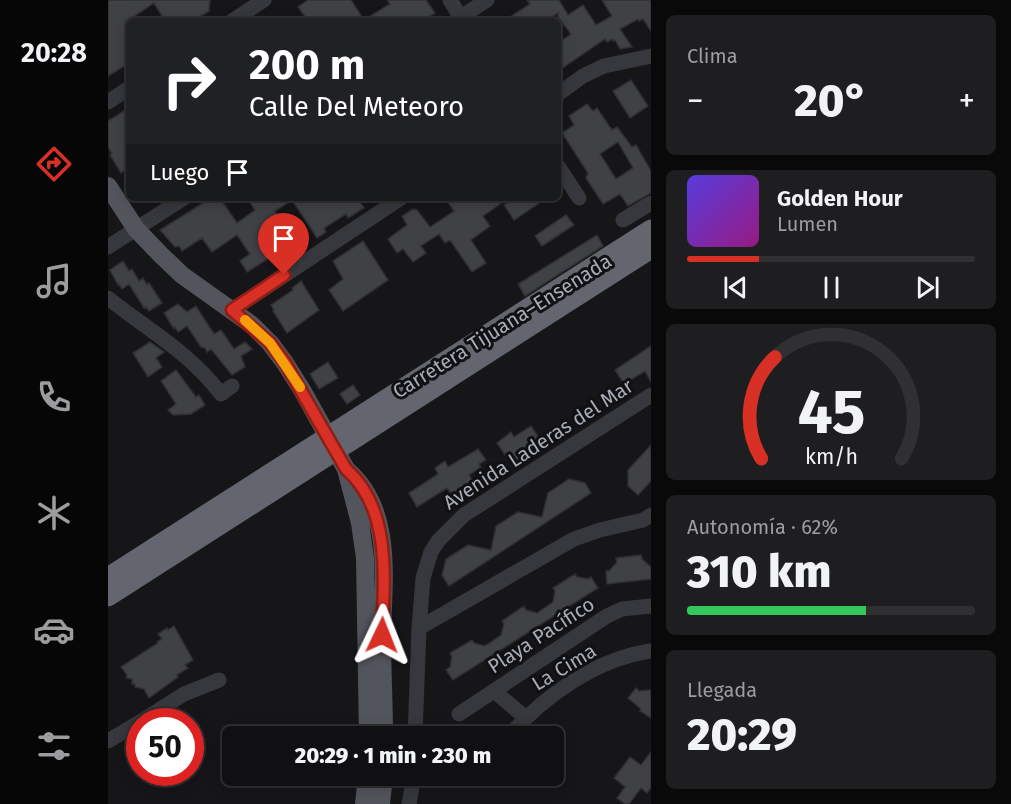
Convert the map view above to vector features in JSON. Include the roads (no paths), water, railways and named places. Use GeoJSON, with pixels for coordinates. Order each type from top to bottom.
{"type":"FeatureCollection","features":[{"type":"Feature","properties":{"kind":"highway","name":"Carretera Tijuana–Ensenada"},"geometry":{"type":"LineString","coordinates":[[358,428],[651,230]]}},
{"type":"Feature","properties":{"kind":"highway"},"geometry":{"type":"LineString","coordinates":[[108,578],[311,457],[651,248]]}},
{"type":"Feature","properties":{"kind":"highway"},"geometry":{"type":"LineString","coordinates":[[108,596],[311,457]]}},
{"type":"Feature","properties":{"kind":"main road"},"geometry":{"type":"LineString","coordinates":[[108,186],[136,229],[182,275],[232,310],[270,343],[285,363],[346,469],[360,523],[365,558],[368,726]]}},
{"type":"Feature","properties":{"kind":"main road"},"geometry":{"type":"LineString","coordinates":[[346,469],[359,480],[370,501],[381,538],[384,570],[382,635],[384,726]]}},
{"type":"Feature","properties":{"kind":"main road"},"geometry":{"type":"LineString","coordinates":[[364,804],[366,786]]}},
{"type":"Feature","properties":{"kind":"main road"},"geometry":{"type":"LineString","coordinates":[[381,804],[383,786]]}},
{"type":"Feature","properties":{"kind":"street"},"geometry":{"type":"LineString","coordinates":[[237,18],[264,0]]}},
{"type":"Feature","properties":{"kind":"street"},"geometry":{"type":"LineString","coordinates":[[450,0],[459,18]]}},
{"type":"Feature","properties":{"kind":"street"},"geometry":{"type":"LineString","coordinates":[[463,18],[487,0]]}},
{"type":"Feature","properties":{"kind":"street"},"geometry":{"type":"LineString","coordinates":[[561,92],[583,76],[604,66],[651,56]]}},
{"type":"Feature","properties":{"kind":"street"},"geometry":{"type":"LineString","coordinates":[[108,102],[126,90]]}},
{"type":"Feature","properties":{"kind":"street"},"geometry":{"type":"LineString","coordinates":[[561,171],[579,198]]}},
{"type":"Feature","properties":{"kind":"street"},"geometry":{"type":"LineString","coordinates":[[108,247],[179,201]]}},
{"type":"Feature","properties":{"kind":"street"},"geometry":{"type":"LineString","coordinates":[[232,310],[396,201]]}},
{"type":"Feature","properties":{"kind":"street"},"geometry":{"type":"LineString","coordinates":[[623,220],[651,203]]}},
{"type":"Feature","properties":{"kind":"street"},"geometry":{"type":"LineString","coordinates":[[108,298],[188,358],[226,390]]}},
{"type":"Feature","properties":{"kind":"street","name":"Avenida Laderas del Mar"},"geometry":{"type":"LineString","coordinates":[[415,726],[419,628],[426,564],[431,552],[449,528],[464,515],[651,395]]}},
{"type":"Feature","properties":{"kind":"street"},"geometry":{"type":"LineString","coordinates":[[419,628],[574,539],[643,520],[651,515]]}},
{"type":"Feature","properties":{"kind":"street","name":"Playa Pacífico"},"geometry":{"type":"LineString","coordinates":[[459,714],[607,616],[621,609],[651,606]]}},
{"type":"Feature","properties":{"kind":"street","name":"La Cima"},"geometry":{"type":"LineString","coordinates":[[518,726],[539,705],[588,673],[615,661],[651,651]]}},
{"type":"Feature","properties":{"kind":"street"},"geometry":{"type":"LineString","coordinates":[[162,708],[184,694],[219,680]]}},
{"type":"Feature","properties":{"kind":"street"},"geometry":{"type":"LineString","coordinates":[[494,691],[526,718]]}},
{"type":"Feature","properties":{"kind":"street"},"geometry":{"type":"LineString","coordinates":[[108,741],[126,730]]}},
{"type":"Feature","properties":{"kind":"street"},"geometry":{"type":"LineString","coordinates":[[409,804],[412,786]]}}]}
